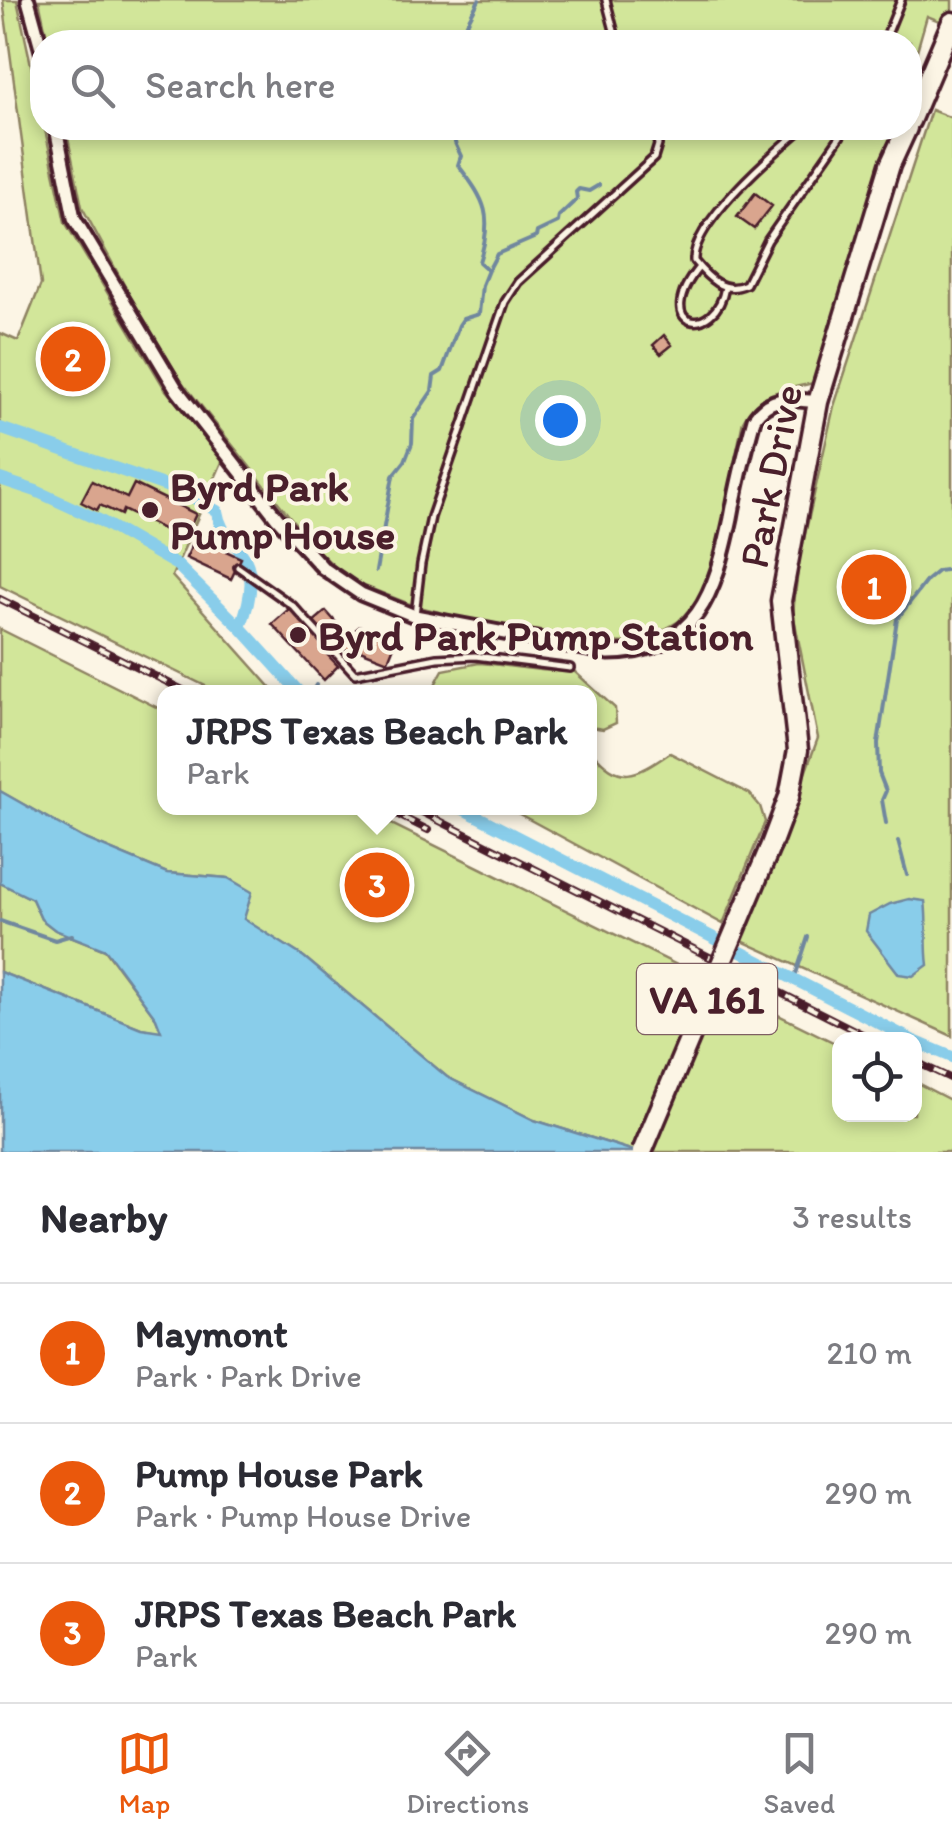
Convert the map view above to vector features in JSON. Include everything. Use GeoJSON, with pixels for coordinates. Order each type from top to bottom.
{"type":"FeatureCollection","features":[{"type":"Feature","properties":{"kind":"main road","name":"Park Drive"},"geometry":{"type":"LineString","coordinates":[[922,92],[952,22]]}},
{"type":"Feature","properties":{"kind":"main road","name":"Park Drive"},"geometry":{"type":"LineString","coordinates":[[642,1152],[772,845],[795,777],[796,734],[781,601],[818,402],[901,140]]}},
{"type":"Feature","properties":{"kind":"street"},"geometry":{"type":"LineString","coordinates":[[28,0],[36,30]]}},
{"type":"Feature","properties":{"kind":"street"},"geometry":{"type":"LineString","coordinates":[[58,140],[74,218],[178,390],[277,518],[323,568],[361,594],[415,616],[609,652],[639,650],[673,637],[695,619],[712,591],[754,418],[778,399],[818,402]]}},
{"type":"Feature","properties":{"kind":"lane"},"geometry":{"type":"LineString","coordinates":[[606,0],[614,30]]}},
{"type":"Feature","properties":{"kind":"lane"},"geometry":{"type":"LineString","coordinates":[[889,30],[901,0]]}},
{"type":"Feature","properties":{"kind":"lane"},"geometry":{"type":"LineString","coordinates":[[415,616],[431,517],[505,302],[518,282],[654,158],[657,140]]}},
{"type":"Feature","properties":{"kind":"lane"},"geometry":{"type":"LineString","coordinates":[[789,140],[758,166],[696,245],[694,261],[706,276],[740,288],[752,278],[768,240],[838,140]]}},
{"type":"Feature","properties":{"kind":"lane"},"geometry":{"type":"LineString","coordinates":[[699,266],[686,283],[680,300],[681,315],[686,321],[702,320],[716,310],[726,286]]}},
{"type":"Feature","properties":{"kind":"lane"},"geometry":{"type":"LineString","coordinates":[[238,567],[293,606],[354,674],[437,658],[475,656],[570,668]]}},
{"type":"Feature","properties":{"kind":"green space"},"geometry":{"type":"Polygon","coordinates":[[[3,0],[17,0],[30,60],[30,140],[47,140],[65,222],[165,389],[223,460],[172,576],[269,685],[204,685],[0,586],[0,333],[18,341],[41,284],[3,0]]]}},
{"type":"Feature","properties":{"kind":"green space"},"geometry":{"type":"Polygon","coordinates":[[[39,0],[952,0],[952,26],[927,16],[922,33],[922,30],[45,30],[39,0]]]}},
{"type":"Feature","properties":{"kind":"green space"},"geometry":{"type":"Polygon","coordinates":[[[931,110],[952,118],[952,1036],[733,937],[785,828],[818,738],[793,613],[799,561],[834,406],[931,110]]]}},
{"type":"Feature","properties":{"kind":"green space"},"geometry":{"type":"Polygon","coordinates":[[[68,140],[890,140],[817,382],[774,393],[749,411],[743,421],[713,568],[703,593],[679,621],[648,639],[628,643],[458,617],[412,605],[349,580],[314,547],[182,382],[82,207],[68,140]]]}},
{"type":"Feature","properties":{"kind":"green space"},"geometry":{"type":"Polygon","coordinates":[[[0,629],[157,708],[157,815],[373,815],[832,1042],[832,1122],[922,1122],[922,1086],[952,1101],[952,1152],[637,1152],[534,1120],[447,1077],[304,957],[243,919],[251,893],[228,878],[167,873],[83,838],[0,791],[0,629]]]}},
{"type":"Feature","properties":{"kind":"green space"},"geometry":{"type":"Polygon","coordinates":[[[479,663],[574,671],[590,685],[435,685],[443,670],[479,663]]]}},
{"type":"Feature","properties":{"kind":"green space"},"geometry":{"type":"Polygon","coordinates":[[[597,692],[615,708],[616,723],[597,728],[597,692]]]}},
{"type":"Feature","properties":{"kind":"green space"},"geometry":{"type":"Polygon","coordinates":[[[670,753],[750,794],[760,806],[765,822],[723,924],[521,815],[597,815],[597,757],[610,769],[628,774],[647,768],[670,753]]]}},
{"type":"Feature","properties":{"kind":"green space"},"geometry":{"type":"Polygon","coordinates":[[[0,883],[32,899],[41,919],[55,930],[105,950],[156,1018],[162,1032],[141,1028],[0,972],[0,883]]]}},
{"type":"Feature","properties":{"kind":"water"},"geometry":{"type":"Polygon","coordinates":[[[0,791],[83,838],[167,873],[228,878],[252,892],[244,919],[304,957],[447,1077],[534,1120],[637,1152],[0,1152],[0,972],[141,1028],[161,1031],[156,1018],[106,950],[55,930],[41,919],[32,899],[0,883],[0,791]]]}},
{"type":"Feature","properties":{"kind":"water"},"geometry":{"type":"Polygon","coordinates":[[[909,899],[925,901],[926,917],[928,965],[913,976],[899,974],[866,931],[869,915],[909,899]]]}},
{"type":"Feature","properties":{"kind":"building"},"geometry":{"type":"Polygon","coordinates":[[[755,193],[772,206],[754,229],[737,217],[755,193]]]}},
{"type":"Feature","properties":{"kind":"building"},"geometry":{"type":"Polygon","coordinates":[[[664,335],[672,345],[661,354],[653,345],[664,335]]]}},
{"type":"Feature","properties":{"kind":"building","name":"Byrd Park Pump House"},"geometry":{"type":"Polygon","coordinates":[[[92,481],[127,498],[134,484],[196,514],[184,539],[123,510],[121,515],[100,505],[97,510],[81,502],[92,481]]]}},
{"type":"Feature","properties":{"kind":"building"},"geometry":{"type":"Polygon","coordinates":[[[196,537],[241,558],[231,579],[186,558],[196,537]]]}},
{"type":"Feature","properties":{"kind":"building","name":"Byrd Park Pump Station"},"geometry":{"type":"Polygon","coordinates":[[[290,608],[338,666],[324,680],[272,624],[290,608]]]}},
{"type":"Feature","properties":{"kind":"building"},"geometry":{"type":"Polygon","coordinates":[[[326,611],[340,627],[327,639],[312,623],[326,611]]]}},
{"type":"Feature","properties":{"kind":"building"},"geometry":{"type":"Polygon","coordinates":[[[360,626],[367,634],[369,631],[396,641],[388,661],[360,650],[353,657],[340,643],[360,626]]]}},
{"type":"Feature","properties":{"kind":"waterway"},"geometry":{"type":"LineString","coordinates":[[463,30],[479,0]]}},
{"type":"Feature","properties":{"kind":"waterway"},"geometry":{"type":"LineString","coordinates":[[376,571],[393,476],[412,443],[413,419],[432,391],[434,376],[442,371],[459,325],[463,319],[479,314],[488,270],[479,262],[486,232],[485,210],[458,165],[461,156],[455,140]]}},
{"type":"Feature","properties":{"kind":"waterway"},"geometry":{"type":"LineString","coordinates":[[489,269],[497,254],[536,237],[537,232],[558,222],[559,216],[577,199],[579,189],[589,191],[599,185]]}},
{"type":"Feature","properties":{"kind":"waterway"},"geometry":{"type":"LineString","coordinates":[[0,428],[183,492],[217,511],[223,528],[246,560],[251,578],[240,627],[293,685]]}},
{"type":"Feature","properties":{"kind":"waterway"},"geometry":{"type":"LineString","coordinates":[[0,479],[99,520],[177,565],[240,627]]}},
{"type":"Feature","properties":{"kind":"waterway"},"geometry":{"type":"LineString","coordinates":[[212,542],[219,528]]}},
{"type":"Feature","properties":{"kind":"waterway"},"geometry":{"type":"LineString","coordinates":[[886,823],[882,800],[886,791],[879,773],[878,743],[897,619],[927,580],[938,571],[952,569]]}},
{"type":"Feature","properties":{"kind":"waterway"},"geometry":{"type":"LineString","coordinates":[[475,815],[896,1032]]}},
{"type":"Feature","properties":{"kind":"waterway"},"geometry":{"type":"LineString","coordinates":[[898,841],[907,875]]}},
{"type":"Feature","properties":{"kind":"waterway"},"geometry":{"type":"LineString","coordinates":[[0,921],[55,940],[72,935]]}},
{"type":"Feature","properties":{"kind":"waterway"},"geometry":{"type":"LineString","coordinates":[[794,980],[808,937]]}},
{"type":"Feature","properties":{"kind":"waterway"},"geometry":{"type":"LineString","coordinates":[[922,1044],[952,1057]]}},
{"type":"Feature","properties":{"kind":"railway"},"geometry":{"type":"LineString","coordinates":[[0,599],[173,685]]}},
{"type":"Feature","properties":{"kind":"railway"},"geometry":{"type":"LineString","coordinates":[[398,815],[428,830]]}},
{"type":"Feature","properties":{"kind":"railway"},"geometry":{"type":"LineString","coordinates":[[428,815],[858,1032]]}},
{"type":"Feature","properties":{"kind":"railway"},"geometry":{"type":"LineString","coordinates":[[922,1065],[952,1079]]}},
{"type":"Feature","properties":{"kind":"place","name":"Pump House Park"},"geometry":{"type":"Point","coordinates":[73,359]}},
{"type":"Feature","properties":{"kind":"place","name":"Byrd Park Pump House"},"geometry":{"type":"Point","coordinates":[150,510]}},
{"type":"Feature","properties":{"kind":"place","name":"Maymont"},"geometry":{"type":"Point","coordinates":[874,587]}},
{"type":"Feature","properties":{"kind":"place","name":"Byrd Park Pump Station"},"geometry":{"type":"Point","coordinates":[298,635]}},
{"type":"Feature","properties":{"kind":"place","name":"JRPS Texas Beach Park"},"geometry":{"type":"Point","coordinates":[377,885]}}]}
